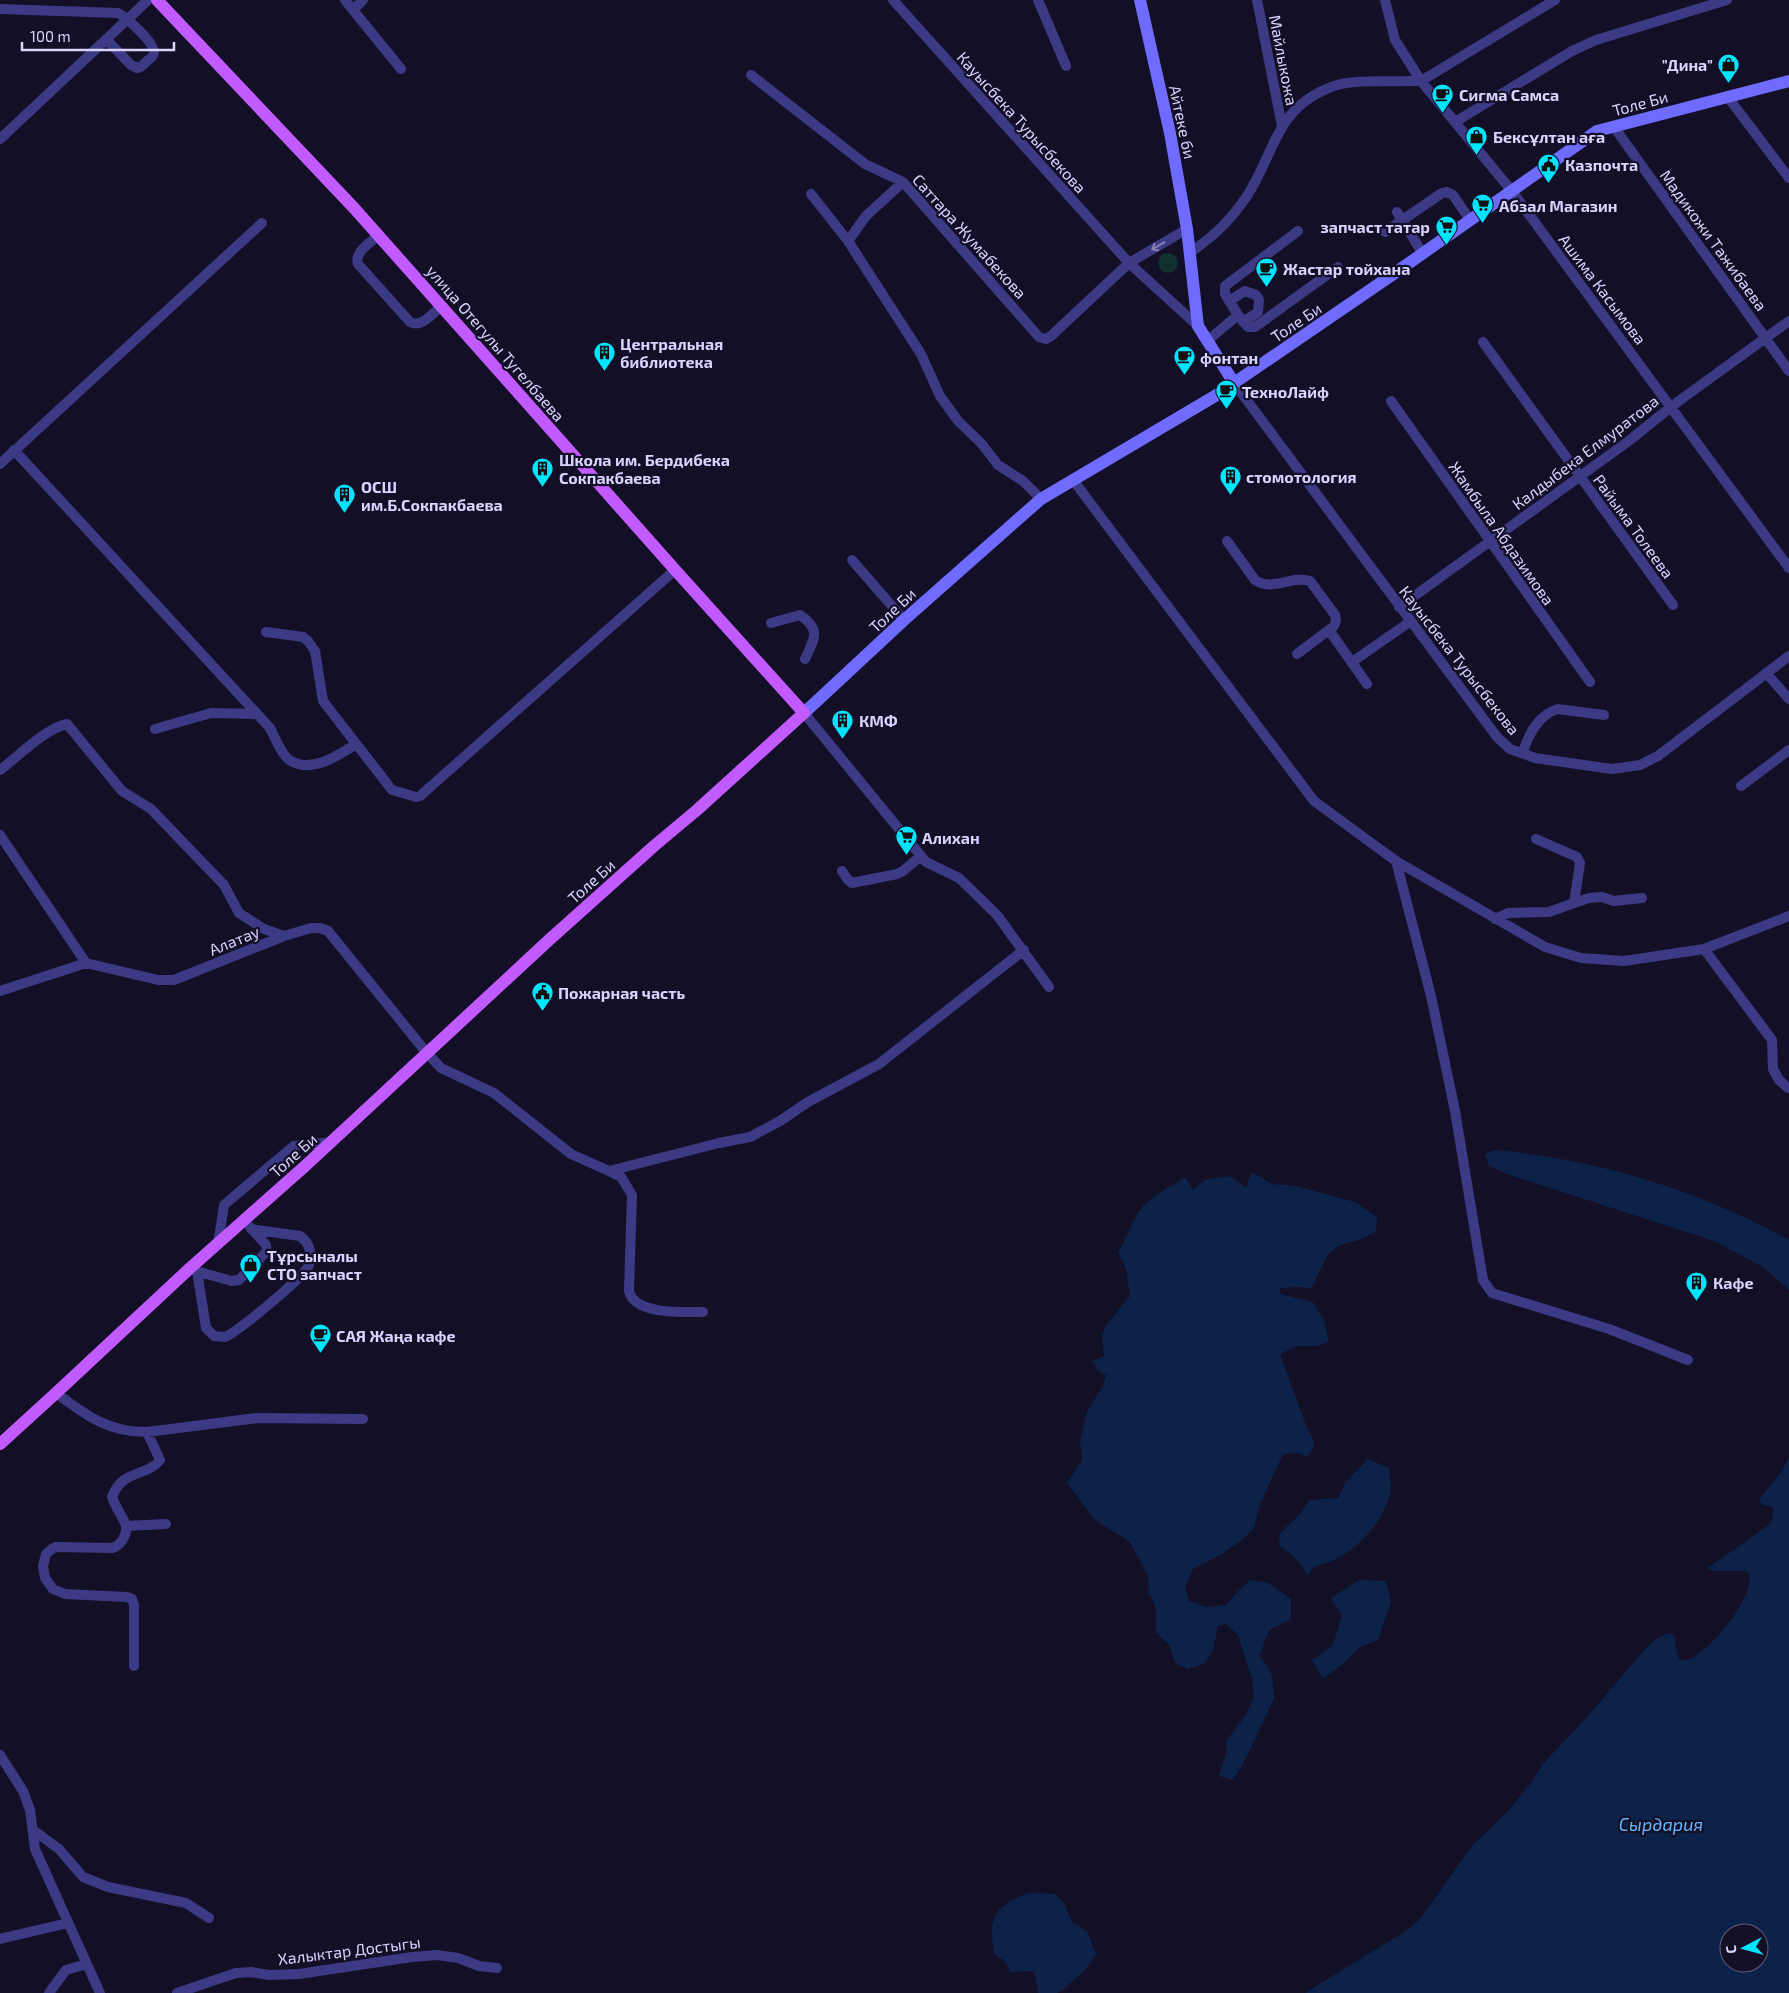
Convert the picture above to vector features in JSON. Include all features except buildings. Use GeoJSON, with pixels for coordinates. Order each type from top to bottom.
{"type":"FeatureCollection","features":[{"type":"Feature","properties":{"kind":"main road","name":"улица Отегулы Тугелбаева"},"geometry":{"type":"LineString","coordinates":[[158,0],[379,235],[804,713]]}},
{"type":"Feature","properties":{"kind":"main road","name":"Толе Би"},"geometry":{"type":"LineString","coordinates":[[0,1444],[193,1270],[218,1244],[248,1225],[426,1052],[804,713]]}},
{"type":"Feature","properties":{"kind":"street"},"geometry":{"type":"LineString","coordinates":[[0,139],[148,0]]}},
{"type":"Feature","properties":{"kind":"street"},"geometry":{"type":"LineString","coordinates":[[345,0],[402,69]]}},
{"type":"Feature","properties":{"kind":"street"},"geometry":{"type":"LineString","coordinates":[[353,10],[363,0]]}},
{"type":"Feature","properties":{"kind":"street","name":"Кауысбека Турысбекова"},"geometry":{"type":"LineString","coordinates":[[893,0],[1129,263],[1198,326]]}},
{"type":"Feature","properties":{"kind":"street"},"geometry":{"type":"LineString","coordinates":[[1038,0],[1066,66]]}},
{"type":"Feature","properties":{"kind":"street","name":"Айтеке би"},"geometry":{"type":"LineString","coordinates":[[1140,0],[1170,133],[1187,229],[1198,326]]}},
{"type":"Feature","properties":{"kind":"street","name":"Майлыкожа"},"geometry":{"type":"LineString","coordinates":[[1257,0],[1282,126]]}},
{"type":"Feature","properties":{"kind":"street","name":"Ашима Касымова"},"geometry":{"type":"LineString","coordinates":[[1385,0],[1395,40],[1421,82],[1511,190],[1672,406],[1789,568]]}},
{"type":"Feature","properties":{"kind":"street"},"geometry":{"type":"LineString","coordinates":[[1190,252],[1216,234],[1247,196],[1282,126],[1298,106],[1335,86],[1401,81],[1421,82],[1555,0]]}},
{"type":"Feature","properties":{"kind":"street"},"geometry":{"type":"LineString","coordinates":[[1455,122],[1554,61],[1588,44],[1726,0]]}},
{"type":"Feature","properties":{"kind":"street"},"geometry":{"type":"LineString","coordinates":[[0,9],[118,13],[128,18],[152,45],[154,52],[141,67],[137,68],[131,65],[106,39]]}},
{"type":"Feature","properties":{"kind":"street","name":"Саттара Жумабекова"},"geometry":{"type":"LineString","coordinates":[[750,75],[865,164],[903,182],[1039,337],[1051,336],[1129,263]]}},
{"type":"Feature","properties":{"kind":"street","name":"Толе Би"},"geometry":{"type":"LineString","coordinates":[[804,713],[904,620],[1041,499],[1215,396],[1423,254],[1597,131],[1789,81]]}},
{"type":"Feature","properties":{"kind":"street"},"geometry":{"type":"LineString","coordinates":[[1727,96],[1789,178]]}},
{"type":"Feature","properties":{"kind":"street","name":"Мадикожи Тажибаева"},"geometry":{"type":"LineString","coordinates":[[1614,127],[1789,371]]}},
{"type":"Feature","properties":{"kind":"street"},"geometry":{"type":"LineString","coordinates":[[848,241],[866,216],[903,182]]}},
{"type":"Feature","properties":{"kind":"street"},"geometry":{"type":"LineString","coordinates":[[1385,232],[1400,216],[1442,193],[1448,192],[1453,195],[1470,220]]}},
{"type":"Feature","properties":{"kind":"street"},"geometry":{"type":"LineString","coordinates":[[811,194],[848,241],[920,354],[940,396],[958,421],[981,443],[998,464],[1024,481],[1041,499]]}},
{"type":"Feature","properties":{"kind":"street"},"geometry":{"type":"LineString","coordinates":[[1400,216],[1423,254]]}},
{"type":"Feature","properties":{"kind":"street"},"geometry":{"type":"LineString","coordinates":[[0,464],[262,224]]}},
{"type":"Feature","properties":{"kind":"street"},"geometry":{"type":"LineString","coordinates":[[1129,263],[1187,229]]}},
{"type":"Feature","properties":{"kind":"street"},"geometry":{"type":"LineString","coordinates":[[1298,231],[1225,286],[1225,294],[1248,327],[1254,327],[1338,267]]}},
{"type":"Feature","properties":{"kind":"street"},"geometry":{"type":"LineString","coordinates":[[379,235],[359,253],[358,264],[410,322],[416,325],[421,324],[441,306]]}},
{"type":"Feature","properties":{"kind":"street"},"geometry":{"type":"LineString","coordinates":[[1207,341],[1241,318],[1258,312],[1259,300],[1256,295],[1245,291],[1240,292],[1229,301]]}},
{"type":"Feature","properties":{"kind":"street","name":"Калдыбека Елмуратова"},"geometry":{"type":"LineString","coordinates":[[1399,607],[1789,322]]}},
{"type":"Feature","properties":{"kind":"street"},"geometry":{"type":"LineString","coordinates":[[1198,326],[1207,341],[1239,380]]}},
{"type":"Feature","properties":{"kind":"street","name":"Райыма Толеева"},"geometry":{"type":"LineString","coordinates":[[1483,342],[1673,605]]}},
{"type":"Feature","properties":{"kind":"street","name":"Кауысбека Турысбекова"},"geometry":{"type":"LineString","coordinates":[[1239,380],[1399,607],[1496,737],[1510,748],[1535,758],[1612,768],[1640,765],[1658,756],[1789,656]]}},
{"type":"Feature","properties":{"kind":"street","name":"Жамбыла Абдазимова"},"geometry":{"type":"LineString","coordinates":[[1391,401],[1590,682]]}},
{"type":"Feature","properties":{"kind":"street"},"geometry":{"type":"LineString","coordinates":[[14,450],[270,728],[288,758],[300,765],[305,765],[335,758],[356,744]]}},
{"type":"Feature","properties":{"kind":"street"},"geometry":{"type":"LineString","coordinates":[[1073,480],[1314,802],[1396,861],[1545,948],[1581,958],[1624,961],[1704,948],[1789,916]]}},
{"type":"Feature","properties":{"kind":"street"},"geometry":{"type":"LineString","coordinates":[[1227,541],[1255,580],[1260,584],[1267,585],[1300,580],[1310,581],[1335,615],[1336,621],[1334,626],[1297,654]]}},
{"type":"Feature","properties":{"kind":"street"},"geometry":{"type":"LineString","coordinates":[[852,560],[904,620]]}},
{"type":"Feature","properties":{"kind":"street"},"geometry":{"type":"LineString","coordinates":[[266,632],[302,637],[313,647],[323,701],[392,790],[416,797],[420,796],[675,570]]}},
{"type":"Feature","properties":{"kind":"street"},"geometry":{"type":"LineString","coordinates":[[771,623],[800,615],[808,622],[816,632],[805,659]]}},
{"type":"Feature","properties":{"kind":"street"},"geometry":{"type":"LineString","coordinates":[[1352,662],[1411,621]]}},
{"type":"Feature","properties":{"kind":"street"},"geometry":{"type":"LineString","coordinates":[[1329,630],[1366,684]]}},
{"type":"Feature","properties":{"kind":"street"},"geometry":{"type":"LineString","coordinates":[[1766,673],[1789,699]]}},
{"type":"Feature","properties":{"kind":"street"},"geometry":{"type":"LineString","coordinates":[[1523,752],[1532,730],[1553,710],[1604,715]]}},
{"type":"Feature","properties":{"kind":"street"},"geometry":{"type":"LineString","coordinates":[[155,730],[211,713],[256,714]]}},
{"type":"Feature","properties":{"kind":"street"},"geometry":{"type":"LineString","coordinates":[[804,713],[921,856],[929,864],[959,878],[997,915],[1049,987]]}},
{"type":"Feature","properties":{"kind":"street"},"geometry":{"type":"LineString","coordinates":[[0,770],[48,733],[59,726],[67,724],[122,791],[151,809],[224,885],[239,913],[264,929],[284,936]]}},
{"type":"Feature","properties":{"kind":"street"},"geometry":{"type":"LineString","coordinates":[[1741,786],[1789,750]]}},
{"type":"Feature","properties":{"kind":"street"},"geometry":{"type":"LineString","coordinates":[[0,834],[86,964]]}},
{"type":"Feature","properties":{"kind":"street"},"geometry":{"type":"LineString","coordinates":[[1536,839],[1578,857],[1580,862],[1574,903]]}},
{"type":"Feature","properties":{"kind":"street"},"geometry":{"type":"LineString","coordinates":[[842,871],[852,883],[882,878],[903,871],[921,856]]}},
{"type":"Feature","properties":{"kind":"street"},"geometry":{"type":"LineString","coordinates":[[1396,861],[1433,1005],[1455,1111],[1483,1280],[1492,1292],[1609,1329],[1688,1360]]}},
{"type":"Feature","properties":{"kind":"street"},"geometry":{"type":"LineString","coordinates":[[1495,919],[1508,913],[1549,912],[1589,898],[1602,898],[1614,901],[1642,898]]}},
{"type":"Feature","properties":{"kind":"street","name":"Алатау"},"geometry":{"type":"LineString","coordinates":[[0,991],[86,964],[158,980],[174,980],[284,936],[311,928],[320,928],[328,931],[441,1068],[494,1093],[571,1154],[621,1177],[632,1196],[629,1291],[633,1300],[640,1306],[650,1309],[703,1312]]}},
{"type":"Feature","properties":{"kind":"street"},"geometry":{"type":"LineString","coordinates":[[1704,948],[1772,1040],[1773,1069],[1779,1080],[1788,1088]]}},
{"type":"Feature","properties":{"kind":"street"},"geometry":{"type":"LineString","coordinates":[[608,1170],[750,1137],[780,1122],[808,1102],[879,1064],[1024,950]]}},
{"type":"Feature","properties":{"kind":"street"},"geometry":{"type":"LineString","coordinates":[[218,1244],[224,1205],[294,1146],[332,1142]]}},
{"type":"Feature","properties":{"kind":"street"},"geometry":{"type":"LineString","coordinates":[[248,1225],[300,1236],[306,1240],[309,1246],[310,1261],[299,1277],[225,1337],[214,1336],[206,1328],[193,1270],[238,1280],[267,1251],[266,1245],[248,1225]]}},
{"type":"Feature","properties":{"kind":"street"},"geometry":{"type":"LineString","coordinates":[[56,1394],[86,1416],[122,1431],[147,1432],[258,1418],[363,1419]]}},
{"type":"Feature","properties":{"kind":"street"},"geometry":{"type":"LineString","coordinates":[[134,1666],[134,1605],[132,1599],[127,1597],[65,1594],[53,1589],[45,1578],[43,1566],[46,1554],[56,1547],[117,1547],[124,1538],[126,1526],[112,1497],[119,1484],[131,1476],[155,1466],[160,1460],[147,1432]]}},
{"type":"Feature","properties":{"kind":"street"},"geometry":{"type":"LineString","coordinates":[[126,1526],[166,1524]]}},
{"type":"Feature","properties":{"kind":"street"},"geometry":{"type":"LineString","coordinates":[[0,1755],[23,1791],[30,1810],[35,1850],[100,1993]]}},
{"type":"Feature","properties":{"kind":"street"},"geometry":{"type":"LineString","coordinates":[[33,1830],[59,1849],[83,1877],[108,1887],[186,1903],[209,1918]]}},
{"type":"Feature","properties":{"kind":"street"},"geometry":{"type":"LineString","coordinates":[[0,1939],[68,1923]]}},
{"type":"Feature","properties":{"kind":"street"},"geometry":{"type":"LineString","coordinates":[[49,1993],[80,1950]]}},
{"type":"Feature","properties":{"kind":"street","name":"Халыктар Достыгы"},"geometry":{"type":"LineString","coordinates":[[176,1993],[236,1973],[299,1974],[428,1955],[458,1958],[478,1966],[497,1968]]}},
{"type":"Feature","properties":{"kind":"street"},"geometry":{"type":"LineString","coordinates":[[66,1970],[86,1964]]}},
{"type":"Feature","properties":{"kind":"green space"},"geometry":{"type":"Polygon","coordinates":[[[1168,253],[1175,256],[1178,263],[1175,270],[1168,273],[1161,270],[1158,263],[1161,256],[1168,253]]]}},
{"type":"Feature","properties":{"kind":"water"},"geometry":{"type":"Polygon","coordinates":[[[1494,1150],[1532,1154],[1608,1169],[1683,1192],[1755,1222],[1789,1240],[1789,1290],[1763,1267],[1714,1241],[1507,1174],[1489,1166],[1485,1154],[1494,1150]]]}},
{"type":"Feature","properties":{"kind":"water"},"geometry":{"type":"Polygon","coordinates":[[[1252,1172],[1272,1184],[1296,1186],[1355,1202],[1377,1217],[1376,1231],[1362,1239],[1340,1245],[1328,1254],[1311,1289],[1300,1287],[1280,1288],[1280,1294],[1313,1302],[1324,1320],[1329,1342],[1317,1346],[1297,1346],[1280,1354],[1307,1428],[1315,1443],[1308,1457],[1298,1453],[1283,1454],[1259,1507],[1254,1528],[1242,1540],[1220,1555],[1193,1569],[1185,1587],[1189,1601],[1207,1607],[1226,1605],[1250,1580],[1268,1583],[1291,1599],[1291,1619],[1269,1630],[1260,1655],[1272,1675],[1274,1699],[1245,1760],[1233,1780],[1219,1776],[1227,1750],[1226,1741],[1246,1715],[1254,1697],[1252,1679],[1238,1635],[1226,1624],[1218,1626],[1213,1650],[1204,1664],[1188,1669],[1175,1663],[1169,1644],[1156,1633],[1156,1609],[1149,1592],[1148,1576],[1130,1542],[1095,1520],[1067,1483],[1082,1460],[1080,1440],[1087,1411],[1103,1386],[1106,1375],[1097,1370],[1093,1361],[1104,1356],[1102,1335],[1106,1325],[1130,1296],[1126,1269],[1118,1252],[1135,1217],[1147,1202],[1185,1177],[1193,1190],[1205,1180],[1229,1176],[1246,1187],[1252,1172]]]}},
{"type":"Feature","properties":{"kind":"water","name":"Сырдария"},"geometry":{"type":"Polygon","coordinates":[[[1789,1457],[1789,1993],[1305,1993],[1409,1929],[1421,1918],[1471,1847],[1508,1811],[1532,1782],[1542,1765],[1586,1718],[1647,1647],[1661,1636],[1671,1633],[1674,1635],[1679,1658],[1681,1660],[1689,1659],[1700,1653],[1725,1628],[1745,1597],[1749,1583],[1748,1572],[1713,1571],[1708,1568],[1770,1524],[1773,1516],[1773,1507],[1761,1504],[1759,1500],[1783,1469],[1789,1457]]]}},
{"type":"Feature","properties":{"kind":"water"},"geometry":{"type":"Polygon","coordinates":[[[1368,1459],[1389,1468],[1391,1488],[1384,1510],[1370,1531],[1352,1549],[1332,1561],[1316,1566],[1307,1576],[1296,1558],[1279,1546],[1280,1533],[1300,1514],[1310,1500],[1338,1498],[1345,1483],[1368,1459]]]}},
{"type":"Feature","properties":{"kind":"water"},"geometry":{"type":"Polygon","coordinates":[[[1359,1580],[1386,1581],[1391,1602],[1378,1640],[1360,1647],[1343,1664],[1323,1679],[1312,1660],[1333,1645],[1342,1616],[1331,1598],[1359,1580]]]}},
{"type":"Feature","properties":{"kind":"water"},"geometry":{"type":"Polygon","coordinates":[[[1029,1893],[1055,1894],[1064,1903],[1072,1922],[1087,1931],[1096,1954],[1086,1969],[1057,1993],[1038,1993],[1034,1971],[1010,1972],[1006,1962],[994,1954],[992,1930],[996,1914],[1008,1903],[1029,1893]]]}},
{"type":"Feature","properties":{"kind":"place","name":"\"Дина\""},"geometry":{"type":"Point","coordinates":[1729,83]}},
{"type":"Feature","properties":{"kind":"place","name":"Сигма Самса"},"geometry":{"type":"Point","coordinates":[1443,113]}},
{"type":"Feature","properties":{"kind":"place","name":"Бексұлтан аға"},"geometry":{"type":"Point","coordinates":[1477,155]}},
{"type":"Feature","properties":{"kind":"place","name":"Казпочта"},"geometry":{"type":"Point","coordinates":[1549,183]}},
{"type":"Feature","properties":{"kind":"place","name":"Абзал Магазин"},"geometry":{"type":"Point","coordinates":[1483,224]}},
{"type":"Feature","properties":{"kind":"place","name":"запчаст татар"},"geometry":{"type":"Point","coordinates":[1446,245]}},
{"type":"Feature","properties":{"kind":"place","name":"Жастар тойхана"},"geometry":{"type":"Point","coordinates":[1267,287]}},
{"type":"Feature","properties":{"kind":"place","name":"Центральная библиотека"},"geometry":{"type":"Point","coordinates":[604,371]}},
{"type":"Feature","properties":{"kind":"place","name":"фонтан"},"geometry":{"type":"Point","coordinates":[1184,376]}},
{"type":"Feature","properties":{"kind":"place","name":"ТехноЛайф"},"geometry":{"type":"Point","coordinates":[1226,410]}},
{"type":"Feature","properties":{"kind":"place","name":"Школа им. Бердибека Сокпакбаева"},"geometry":{"type":"Point","coordinates":[543,487]}},
{"type":"Feature","properties":{"kind":"place","name":"стомотология"},"geometry":{"type":"Point","coordinates":[1230,495]}},
{"type":"Feature","properties":{"kind":"place","name":"ОСШ им.Б.Сокпакбаева"},"geometry":{"type":"Point","coordinates":[345,514]}},
{"type":"Feature","properties":{"kind":"place","name":"КМФ"},"geometry":{"type":"Point","coordinates":[843,739]}},
{"type":"Feature","properties":{"kind":"place","name":"Алихан"},"geometry":{"type":"Point","coordinates":[906,856]}},
{"type":"Feature","properties":{"kind":"place","name":"Пожарная часть"},"geometry":{"type":"Point","coordinates":[542,1011]}},
{"type":"Feature","properties":{"kind":"place","name":"Тұрсыналы СТО запчаст"},"geometry":{"type":"Point","coordinates":[251,1283]}},
{"type":"Feature","properties":{"kind":"place","name":"Кафе"},"geometry":{"type":"Point","coordinates":[1697,1301]}},
{"type":"Feature","properties":{"kind":"place","name":"САЯ Жаңа кафе"},"geometry":{"type":"Point","coordinates":[320,1354]}}]}
